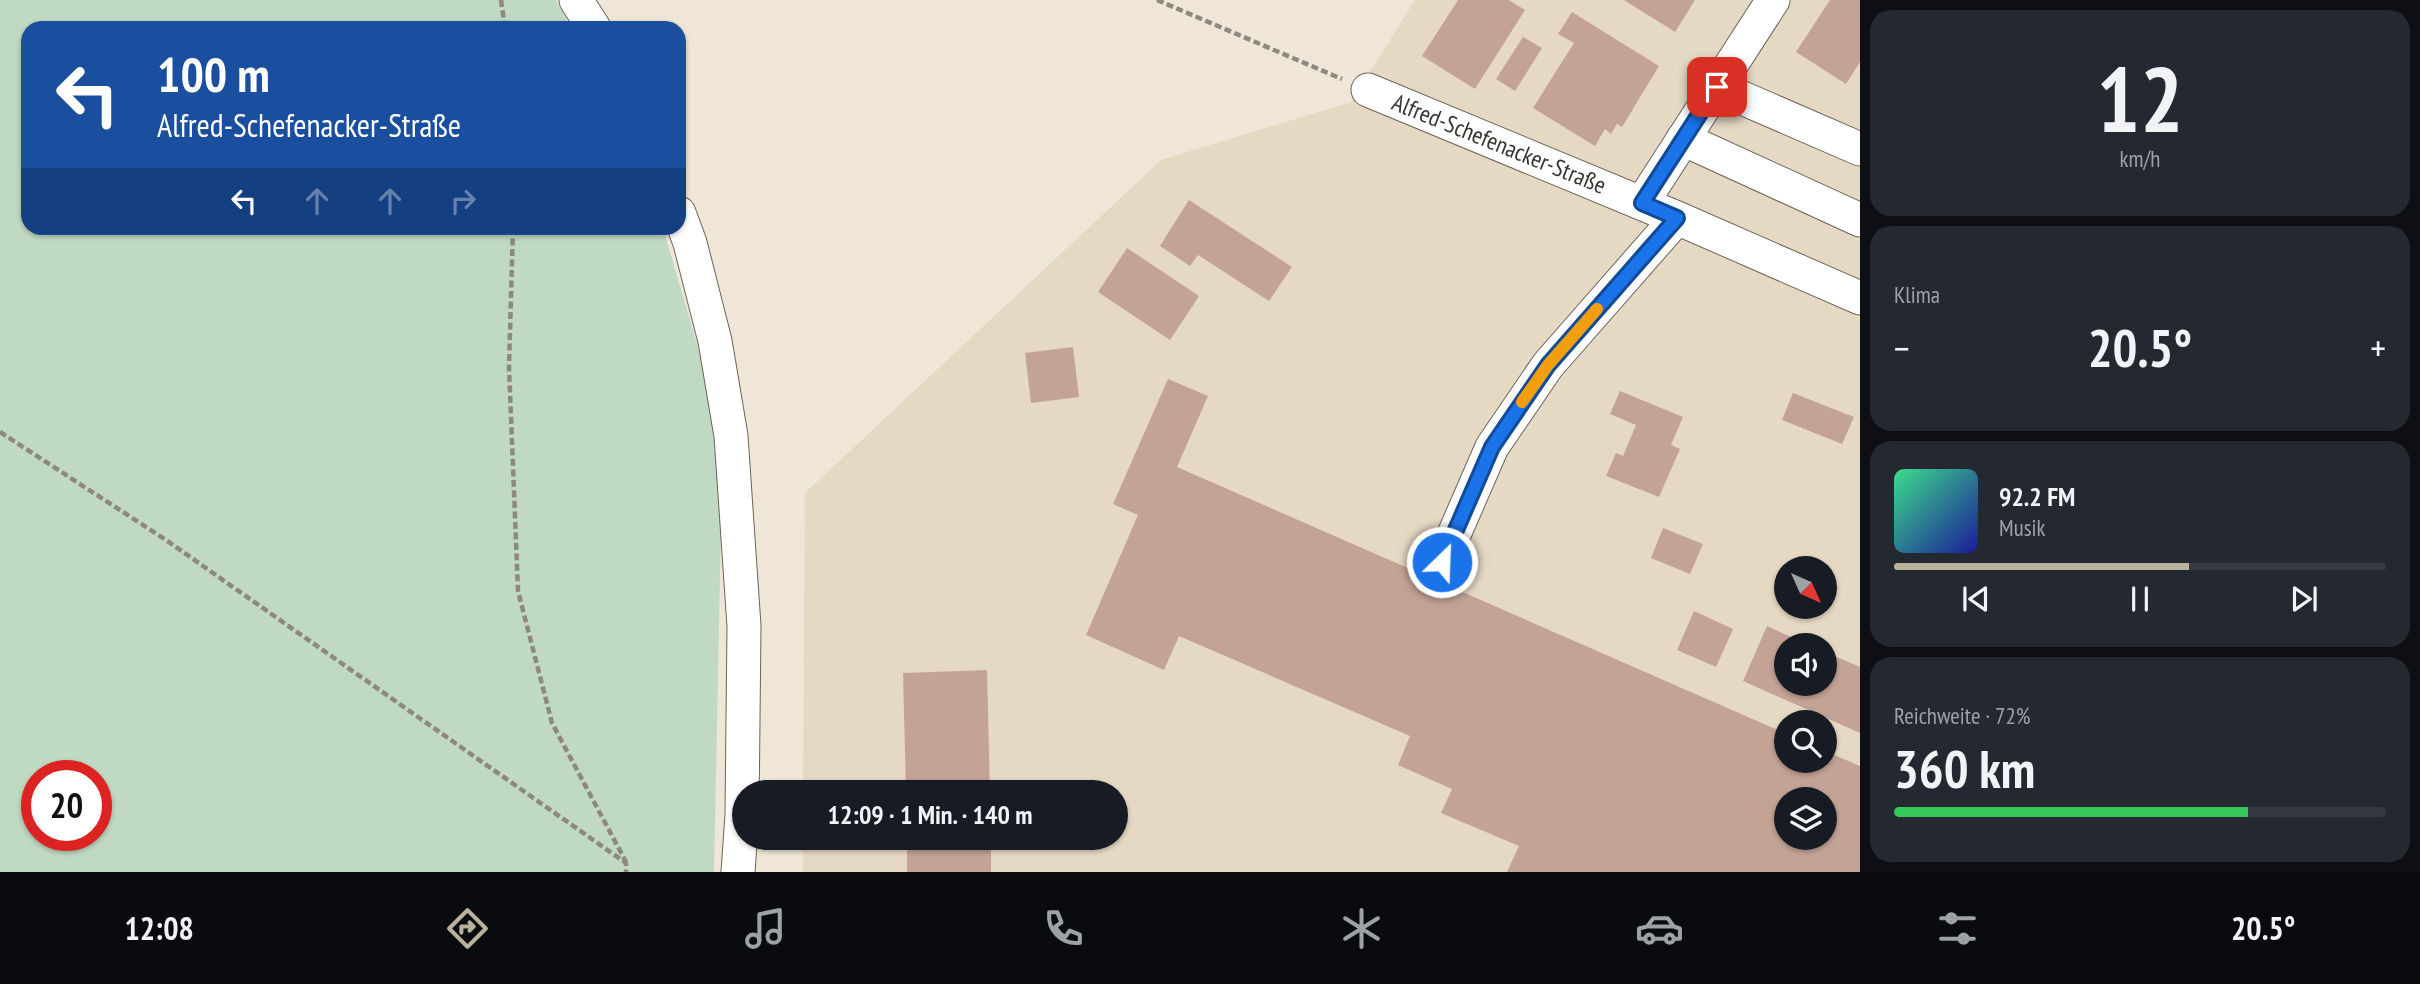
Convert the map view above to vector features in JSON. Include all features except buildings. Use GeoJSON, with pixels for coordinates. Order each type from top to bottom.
{"type":"FeatureCollection","features":[{"type":"Feature","properties":{"kind":"street"},"geometry":{"type":"LineString","coordinates":[[576,0],[590,21]]}},
{"type":"Feature","properties":{"kind":"street"},"geometry":{"type":"LineString","coordinates":[[1642,203],[1773,0]]}},
{"type":"Feature","properties":{"kind":"street"},"geometry":{"type":"LineString","coordinates":[[1717,87],[1860,149]]}},
{"type":"Feature","properties":{"kind":"street","name":"Alfred-Schefenacker-Straße"},"geometry":{"type":"LineString","coordinates":[[1368,90],[1677,218],[1856,287]]}},
{"type":"Feature","properties":{"kind":"street"},"geometry":{"type":"LineString","coordinates":[[1683,139],[1860,220]]}},
{"type":"Feature","properties":{"kind":"street"},"geometry":{"type":"LineString","coordinates":[[1442,562],[1492,447],[1548,365],[1677,218]]}},
{"type":"Feature","properties":{"kind":"street"},"geometry":{"type":"LineString","coordinates":[[686,232],[715,341],[731,436],[744,626],[738,872]]}},
{"type":"Feature","properties":{"kind":"path"},"geometry":{"type":"LineString","coordinates":[[501,0],[504,21]]}},
{"type":"Feature","properties":{"kind":"path"},"geometry":{"type":"LineString","coordinates":[[1157,0],[1368,90]]}},
{"type":"Feature","properties":{"kind":"path"},"geometry":{"type":"LineString","coordinates":[[513,235],[509,367],[518,591],[552,723],[626,863],[626,872]]}},
{"type":"Feature","properties":{"kind":"path"},"geometry":{"type":"LineString","coordinates":[[0,432],[166,540],[626,863]]}},
{"type":"Feature","properties":{"kind":"shaded area"},"geometry":{"type":"Polygon","coordinates":[[[1415,0],[1860,0],[1860,872],[803,872],[803,850],[1128,850],[1128,780],[803,780],[805,493],[1161,160],[1351,102],[1415,0]]]}},
{"type":"Feature","properties":{"kind":"green space"},"geometry":{"type":"Polygon","coordinates":[[[0,0],[556,0],[568,21],[21,21],[21,235],[665,235],[706,375],[722,478],[714,872],[0,872],[0,0]]]}},
{"type":"Feature","properties":{"kind":"slow traffic"},"geometry":{"type":"LineString","coordinates":[[1522,402],[1548,365],[1597,309]]}},
{"type":"Feature","properties":{"kind":"route"},"geometry":{"type":"LineString","coordinates":[[1442,562],[1492,447],[1548,365],[1677,218],[1642,203],[1717,87]]}}]}
